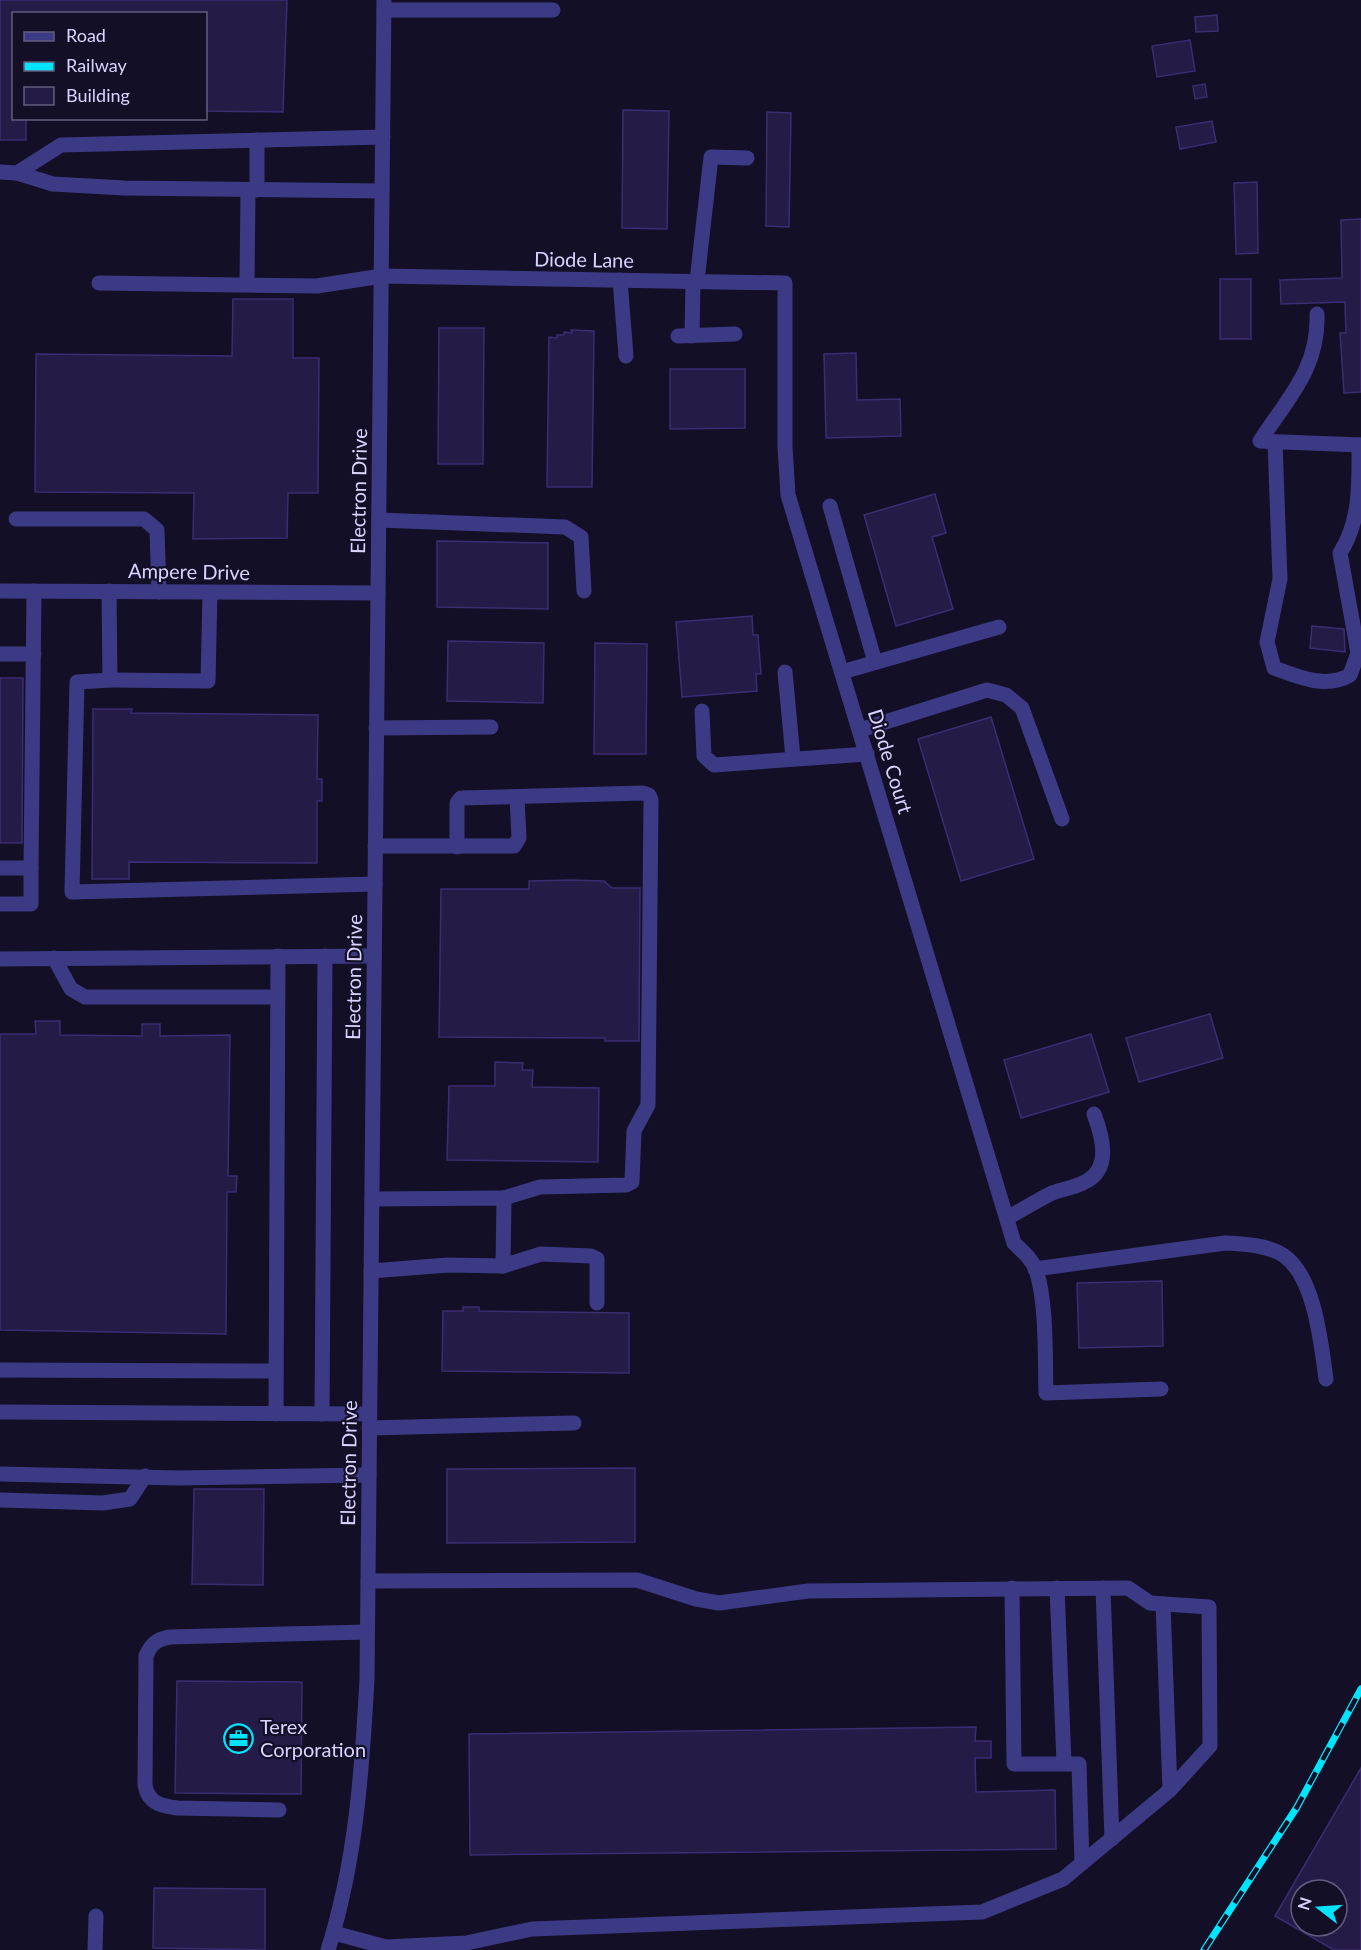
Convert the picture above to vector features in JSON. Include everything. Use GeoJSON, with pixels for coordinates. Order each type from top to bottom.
{"type":"FeatureCollection","features":[{"type":"Feature","properties":{"kind":"street"},"geometry":{"type":"LineString","coordinates":[[384,5],[553,10]]}},
{"type":"Feature","properties":{"kind":"street","name":"Electron Drive"},"geometry":{"type":"LineString","coordinates":[[328,1950],[334,1933],[354,1843],[362,1775],[367,1632],[384,5]]}},
{"type":"Feature","properties":{"kind":"street"},"geometry":{"type":"LineString","coordinates":[[17,173],[61,145],[383,137]]}},
{"type":"Feature","properties":{"kind":"street"},"geometry":{"type":"LineString","coordinates":[[247,284],[257,140]]}},
{"type":"Feature","properties":{"kind":"street"},"geometry":{"type":"LineString","coordinates":[[735,334],[685,336],[695,281],[711,157],[747,158]]}},
{"type":"Feature","properties":{"kind":"street"},"geometry":{"type":"LineString","coordinates":[[0,172],[17,173],[53,184],[382,191]]}},
{"type":"Feature","properties":{"kind":"street","name":"Diode Lane"},"geometry":{"type":"LineString","coordinates":[[99,283],[316,286],[382,276],[785,283]]}},
{"type":"Feature","properties":{"kind":"street"},"geometry":{"type":"LineString","coordinates":[[620,280],[626,356]]}},
{"type":"Feature","properties":{"kind":"street","name":"Diode Court"},"geometry":{"type":"LineString","coordinates":[[785,283],[785,447],[788,495],[1014,1243],[1028,1257],[1035,1269]]}},
{"type":"Feature","properties":{"kind":"street"},"geometry":{"type":"LineString","coordinates":[[1267,441],[1360,445],[1358,508],[1350,537],[1340,553],[1358,652],[1350,675],[1328,683],[1296,676],[1274,668],[1267,642],[1280,579],[1267,441],[1306,374],[1316,342],[1317,314]]}},
{"type":"Feature","properties":{"kind":"street"},"geometry":{"type":"LineString","coordinates":[[830,506],[875,662]]}},
{"type":"Feature","properties":{"kind":"street"},"geometry":{"type":"LineString","coordinates":[[16,519],[144,519],[157,530],[159,592]]}},
{"type":"Feature","properties":{"kind":"street"},"geometry":{"type":"LineString","coordinates":[[379,519],[565,527],[581,537],[584,591]]}},
{"type":"Feature","properties":{"kind":"street","name":"Ampere Drive"},"geometry":{"type":"LineString","coordinates":[[0,591],[378,593]]}},
{"type":"Feature","properties":{"kind":"street"},"geometry":{"type":"LineString","coordinates":[[0,904],[31,904],[34,591]]}},
{"type":"Feature","properties":{"kind":"street"},"geometry":{"type":"LineString","coordinates":[[109,591],[110,680]]}},
{"type":"Feature","properties":{"kind":"street"},"geometry":{"type":"LineString","coordinates":[[210,592],[208,681],[77,682],[72,892],[375,884]]}},
{"type":"Feature","properties":{"kind":"street"},"geometry":{"type":"LineString","coordinates":[[842,672],[999,627]]}},
{"type":"Feature","properties":{"kind":"street"},"geometry":{"type":"LineString","coordinates":[[0,654],[34,654]]}},
{"type":"Feature","properties":{"kind":"street"},"geometry":{"type":"LineString","coordinates":[[785,672],[793,758]]}},
{"type":"Feature","properties":{"kind":"street"},"geometry":{"type":"LineString","coordinates":[[860,730],[987,690],[1006,695],[1022,708],[1062,819]]}},
{"type":"Feature","properties":{"kind":"street"},"geometry":{"type":"LineString","coordinates":[[702,711],[704,756],[714,765],[867,754]]}},
{"type":"Feature","properties":{"kind":"street"},"geometry":{"type":"LineString","coordinates":[[376,728],[491,727]]}},
{"type":"Feature","properties":{"kind":"street"},"geometry":{"type":"LineString","coordinates":[[372,1199],[504,1198],[540,1187],[626,1185],[632,1182],[634,1131],[648,1104],[651,800],[643,793],[459,800],[457,847]]}},
{"type":"Feature","properties":{"kind":"street"},"geometry":{"type":"LineString","coordinates":[[375,846],[514,846],[519,838],[517,797]]}},
{"type":"Feature","properties":{"kind":"street"},"geometry":{"type":"LineString","coordinates":[[0,868],[31,868]]}},
{"type":"Feature","properties":{"kind":"street"},"geometry":{"type":"LineString","coordinates":[[322,1414],[325,956]]}},
{"type":"Feature","properties":{"kind":"street"},"geometry":{"type":"LineString","coordinates":[[0,959],[374,956]]}},
{"type":"Feature","properties":{"kind":"street"},"geometry":{"type":"LineString","coordinates":[[276,1414],[278,957]]}},
{"type":"Feature","properties":{"kind":"street"},"geometry":{"type":"LineString","coordinates":[[54,958],[71,989],[85,997],[278,997]]}},
{"type":"Feature","properties":{"kind":"street"},"geometry":{"type":"LineString","coordinates":[[1007,1218],[1053,1193],[1082,1184],[1100,1169],[1104,1156],[1094,1114]]}},
{"type":"Feature","properties":{"kind":"street"},"geometry":{"type":"LineString","coordinates":[[503,1266],[504,1198]]}},
{"type":"Feature","properties":{"kind":"street"},"geometry":{"type":"LineString","coordinates":[[1161,1389],[1046,1392],[1040,1295],[1035,1269],[1225,1243],[1254,1245],[1284,1256],[1302,1277],[1314,1304],[1326,1379]]}},
{"type":"Feature","properties":{"kind":"street"},"geometry":{"type":"LineString","coordinates":[[371,1272],[448,1266],[503,1266],[541,1254],[591,1256],[597,1259],[597,1303]]}},
{"type":"Feature","properties":{"kind":"street"},"geometry":{"type":"LineString","coordinates":[[0,1370],[276,1371]]}},
{"type":"Feature","properties":{"kind":"street"},"geometry":{"type":"LineString","coordinates":[[0,1412],[322,1414],[369,1421],[573,1423]]}},
{"type":"Feature","properties":{"kind":"street"},"geometry":{"type":"LineString","coordinates":[[0,1474],[369,1475]]}},
{"type":"Feature","properties":{"kind":"street"},"geometry":{"type":"LineString","coordinates":[[0,1500],[103,1503],[121,1501],[130,1499],[145,1476]]}},
{"type":"Feature","properties":{"kind":"street"},"geometry":{"type":"LineString","coordinates":[[334,1933],[386,1947],[466,1943],[532,1929],[982,1912],[1064,1879],[1170,1790],[1210,1746],[1209,1607],[1150,1603],[1128,1588],[808,1591],[719,1603],[696,1599],[637,1580],[368,1581]]}},
{"type":"Feature","properties":{"kind":"street"},"geometry":{"type":"LineString","coordinates":[[1012,1588],[1014,1764],[1079,1764],[1082,1863]]}},
{"type":"Feature","properties":{"kind":"street"},"geometry":{"type":"LineString","coordinates":[[1057,1588],[1064,1763]]}},
{"type":"Feature","properties":{"kind":"street"},"geometry":{"type":"LineString","coordinates":[[1103,1588],[1112,1839]]}},
{"type":"Feature","properties":{"kind":"street"},"geometry":{"type":"LineString","coordinates":[[1163,1604],[1170,1790]]}},
{"type":"Feature","properties":{"kind":"street"},"geometry":{"type":"LineString","coordinates":[[279,1809],[177,1808],[165,1807],[151,1799],[145,1785],[146,1656],[149,1648],[154,1643],[170,1637],[367,1632]]}},
{"type":"Feature","properties":{"kind":"street"},"geometry":{"type":"LineString","coordinates":[[95,1950],[96,1916]]}},
{"type":"Feature","properties":{"kind":"building"},"geometry":{"type":"Polygon","coordinates":[[[0,0],[287,0],[283,112],[207,111],[207,12],[12,12],[12,120],[26,120],[26,140],[0,140],[0,0]]]}},
{"type":"Feature","properties":{"kind":"building"},"geometry":{"type":"Polygon","coordinates":[[[1217,15],[1218,31],[1196,32],[1195,17],[1217,15]]]}},
{"type":"Feature","properties":{"kind":"building"},"geometry":{"type":"Polygon","coordinates":[[[1190,40],[1195,71],[1157,77],[1152,46],[1190,40]]]}},
{"type":"Feature","properties":{"kind":"building"},"geometry":{"type":"Polygon","coordinates":[[[1205,84],[1207,97],[1195,99],[1193,86],[1205,84]]]}},
{"type":"Feature","properties":{"kind":"building"},"geometry":{"type":"Polygon","coordinates":[[[623,110],[669,111],[667,229],[622,228],[623,110]]]}},
{"type":"Feature","properties":{"kind":"building"},"geometry":{"type":"Polygon","coordinates":[[[767,112],[791,113],[789,227],[766,226],[767,112]]]}},
{"type":"Feature","properties":{"kind":"building"},"geometry":{"type":"Polygon","coordinates":[[[1212,121],[1216,142],[1180,149],[1176,127],[1212,121]]]}},
{"type":"Feature","properties":{"kind":"building"},"geometry":{"type":"Polygon","coordinates":[[[1257,182],[1258,253],[1236,254],[1234,183],[1257,182]]]}},
{"type":"Feature","properties":{"kind":"building"},"geometry":{"type":"Polygon","coordinates":[[[1361,219],[1361,392],[1344,393],[1340,333],[1346,333],[1345,302],[1281,304],[1280,280],[1342,278],[1341,220],[1361,219]]]}},
{"type":"Feature","properties":{"kind":"building"},"geometry":{"type":"Polygon","coordinates":[[[1220,279],[1251,279],[1251,339],[1220,339],[1220,279]]]}},
{"type":"Feature","properties":{"kind":"building"},"geometry":{"type":"Polygon","coordinates":[[[233,299],[293,299],[293,358],[319,358],[318,493],[288,493],[287,538],[193,539],[194,493],[35,492],[36,354],[232,356],[233,299]]]}},
{"type":"Feature","properties":{"kind":"building"},"geometry":{"type":"Polygon","coordinates":[[[439,328],[484,328],[483,464],[438,464],[439,328]]]}},
{"type":"Feature","properties":{"kind":"building"},"geometry":{"type":"Polygon","coordinates":[[[571,330],[594,331],[592,487],[547,487],[549,337],[557,338],[557,335],[564,335],[564,332],[572,333],[571,330]]]}},
{"type":"Feature","properties":{"kind":"building"},"geometry":{"type":"Polygon","coordinates":[[[856,353],[857,400],[900,399],[901,436],[826,438],[824,354],[856,353]]]}},
{"type":"Feature","properties":{"kind":"building"},"geometry":{"type":"Polygon","coordinates":[[[670,369],[745,369],[745,428],[670,429],[670,369]]]}},
{"type":"Feature","properties":{"kind":"building"},"geometry":{"type":"Polygon","coordinates":[[[935,494],[946,533],[932,537],[953,609],[896,626],[864,515],[935,494]]]}},
{"type":"Feature","properties":{"kind":"building"},"geometry":{"type":"Polygon","coordinates":[[[437,541],[548,543],[548,609],[437,607],[437,541]]]}},
{"type":"Feature","properties":{"kind":"building"},"geometry":{"type":"Polygon","coordinates":[[[752,616],[753,635],[758,635],[761,674],[756,674],[757,691],[682,697],[676,622],[752,616]]]}},
{"type":"Feature","properties":{"kind":"building"},"geometry":{"type":"Polygon","coordinates":[[[1312,626],[1344,629],[1345,652],[1310,648],[1312,626]]]}},
{"type":"Feature","properties":{"kind":"building"},"geometry":{"type":"Polygon","coordinates":[[[448,641],[544,643],[543,703],[447,701],[448,641]]]}},
{"type":"Feature","properties":{"kind":"building"},"geometry":{"type":"Polygon","coordinates":[[[595,643],[647,644],[646,754],[594,754],[595,643]]]}},
{"type":"Feature","properties":{"kind":"building"},"geometry":{"type":"Polygon","coordinates":[[[0,678],[23,678],[22,843],[0,843],[0,678]]]}},
{"type":"Feature","properties":{"kind":"building"},"geometry":{"type":"Polygon","coordinates":[[[93,709],[132,709],[131,713],[318,715],[317,779],[322,779],[322,801],[317,801],[317,863],[129,862],[129,879],[92,879],[93,709]]]}},
{"type":"Feature","properties":{"kind":"building"},"geometry":{"type":"Polygon","coordinates":[[[991,717],[1034,859],[961,881],[918,739],[991,717]]]}},
{"type":"Feature","properties":{"kind":"building"},"geometry":{"type":"Polygon","coordinates":[[[529,881],[604,881],[612,888],[640,888],[639,1041],[605,1041],[605,1038],[439,1037],[441,889],[529,889],[529,881]]]}},
{"type":"Feature","properties":{"kind":"building"},"geometry":{"type":"Polygon","coordinates":[[[1210,1014],[1223,1058],[1139,1082],[1126,1038],[1210,1014]]]}},
{"type":"Feature","properties":{"kind":"building"},"geometry":{"type":"Polygon","coordinates":[[[35,1021],[60,1021],[60,1035],[142,1036],[142,1024],[160,1024],[160,1036],[230,1035],[228,1176],[237,1176],[236,1192],[227,1192],[226,1334],[0,1330],[0,1034],[36,1034],[35,1021]]]}},
{"type":"Feature","properties":{"kind":"building"},"geometry":{"type":"Polygon","coordinates":[[[1091,1034],[1109,1092],[1021,1118],[1004,1060],[1091,1034]]]}},
{"type":"Feature","properties":{"kind":"building"},"geometry":{"type":"Polygon","coordinates":[[[495,1062],[523,1063],[522,1070],[533,1070],[532,1087],[599,1088],[598,1162],[447,1160],[449,1086],[495,1086],[495,1062]]]}},
{"type":"Feature","properties":{"kind":"building"},"geometry":{"type":"Polygon","coordinates":[[[1162,1281],[1163,1346],[1079,1348],[1077,1283],[1162,1281]]]}},
{"type":"Feature","properties":{"kind":"building"},"geometry":{"type":"Polygon","coordinates":[[[463,1307],[479,1307],[479,1311],[629,1313],[629,1373],[442,1371],[443,1311],[463,1311],[463,1307]]]}},
{"type":"Feature","properties":{"kind":"building"},"geometry":{"type":"Polygon","coordinates":[[[635,1468],[635,1542],[447,1543],[447,1469],[635,1468]]]}},
{"type":"Feature","properties":{"kind":"building"},"geometry":{"type":"Polygon","coordinates":[[[194,1489],[264,1489],[263,1585],[192,1584],[194,1489]]]}},
{"type":"Feature","properties":{"kind":"building","name":"Terex Corporation"},"geometry":{"type":"Polygon","coordinates":[[[177,1681],[302,1682],[301,1794],[175,1793],[177,1681]]]}},
{"type":"Feature","properties":{"kind":"building"},"geometry":{"type":"Polygon","coordinates":[[[976,1727],[975,1741],[991,1741],[991,1758],[975,1758],[976,1792],[1055,1790],[1056,1849],[470,1855],[469,1734],[976,1727]]]}},
{"type":"Feature","properties":{"kind":"building"},"geometry":{"type":"Polygon","coordinates":[[[1361,1768],[1361,1950],[1334,1950],[1313,1938],[1349,1938],[1349,1878],[1297,1878],[1361,1768]]]}},
{"type":"Feature","properties":{"kind":"building"},"geometry":{"type":"Polygon","coordinates":[[[154,1888],[265,1889],[265,1950],[153,1948],[154,1888]]]}},
{"type":"Feature","properties":{"kind":"building"},"geometry":{"type":"Polygon","coordinates":[[[1289,1892],[1289,1924],[1275,1916],[1289,1892]]]}},
{"type":"Feature","properties":{"kind":"railway"},"geometry":{"type":"LineString","coordinates":[[1204,1950],[1297,1807],[1361,1689]]}},
{"type":"Feature","properties":{"kind":"place","name":"Terex Corporation"},"geometry":{"type":"Point","coordinates":[239,1738]}}]}
